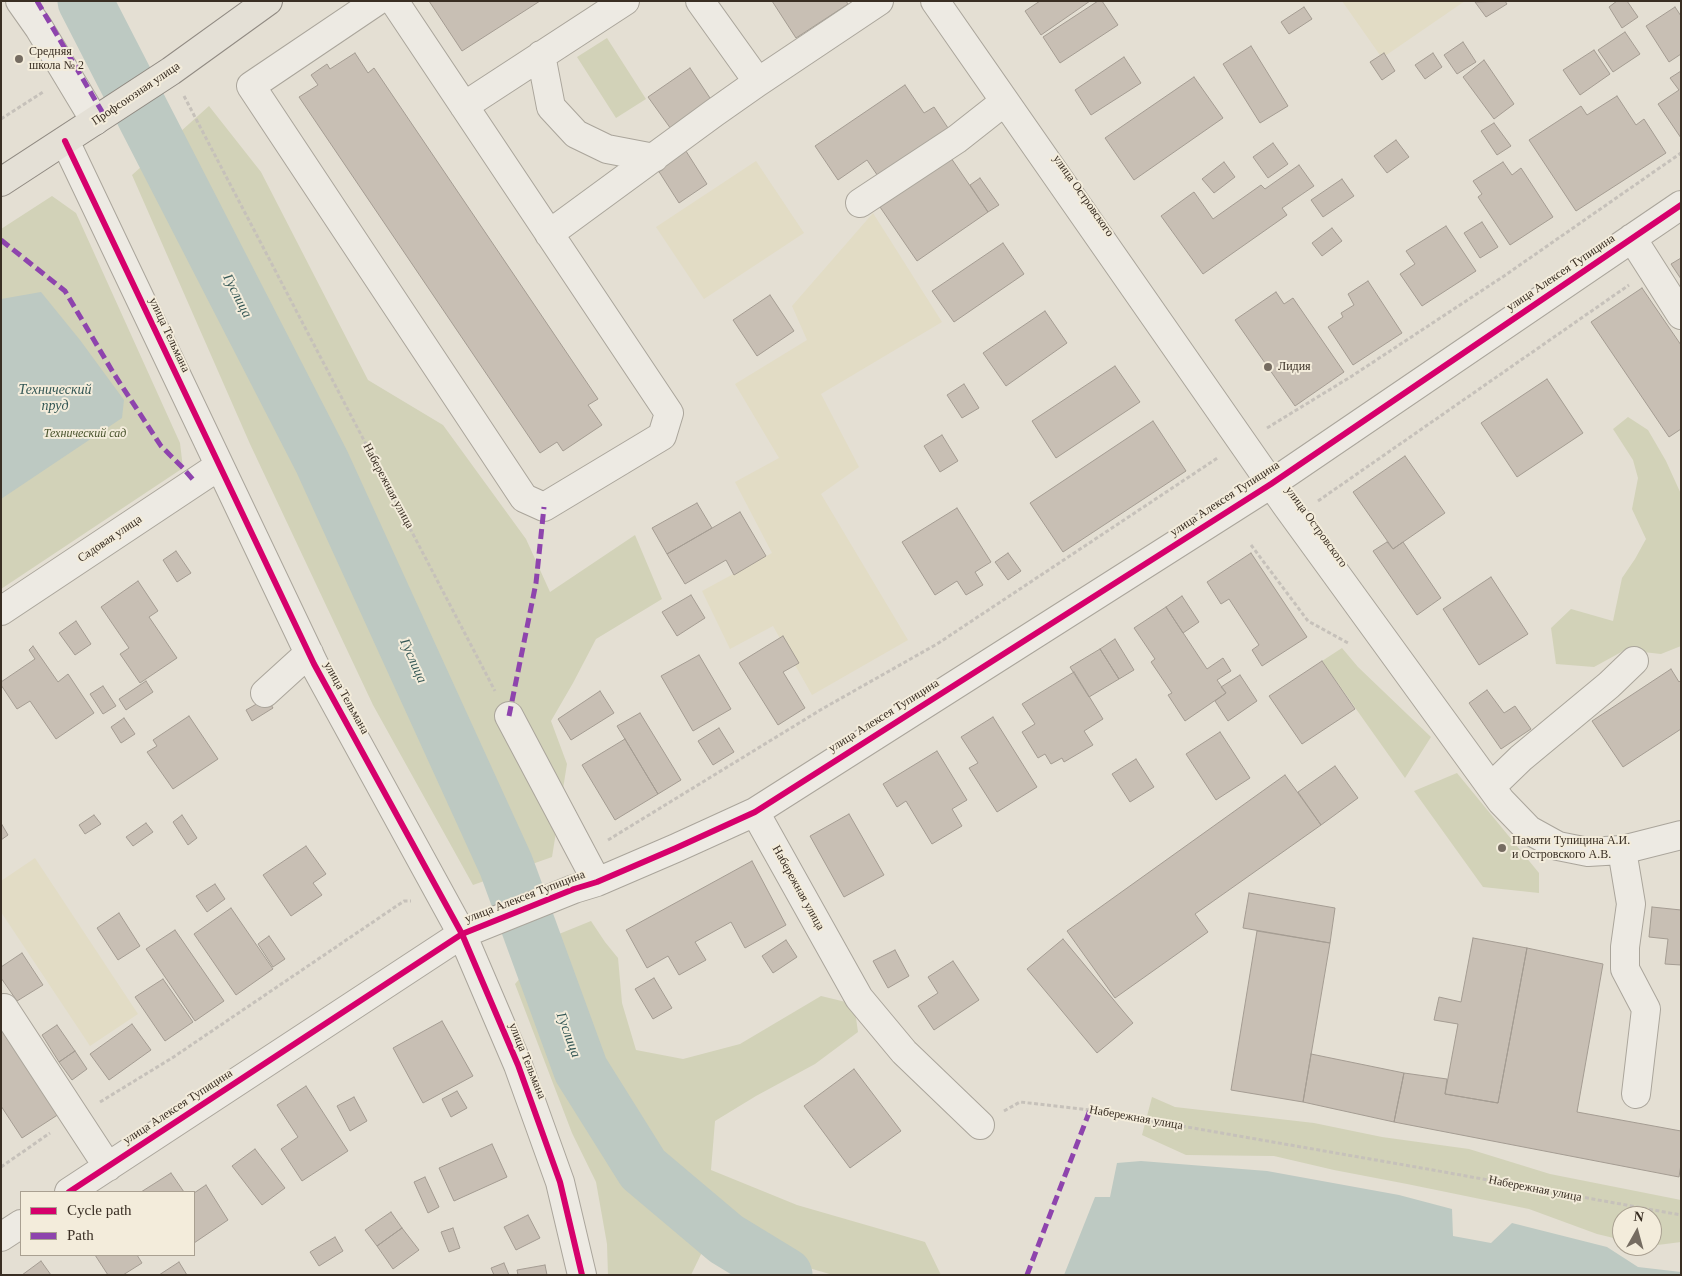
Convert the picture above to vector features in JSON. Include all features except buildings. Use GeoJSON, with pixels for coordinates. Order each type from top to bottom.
{"type":"FeatureCollection","features":[{"type":"Feature","properties":{"kind":"main road","name":"Профсоюзная улица"},"geometry":{"type":"LineString","coordinates":[[1,182],[100,118],[175,80],[268,1]]}},
{"type":"Feature","properties":{"kind":"street"},"geometry":{"type":"LineString","coordinates":[[20,1],[69,76],[100,118]]}},
{"type":"Feature","properties":{"kind":"street"},"geometry":{"type":"LineString","coordinates":[[377,1],[251,86],[524,498],[544,507],[662,436],[669,413],[394,1]]}},
{"type":"Feature","properties":{"kind":"street"},"geometry":{"type":"LineString","coordinates":[[464,106],[625,1]]}},
{"type":"Feature","properties":{"kind":"street"},"geometry":{"type":"LineString","coordinates":[[700,1],[758,82]]}},
{"type":"Feature","properties":{"kind":"street"},"geometry":{"type":"LineString","coordinates":[[549,234],[714,113],[879,1]]}},
{"type":"Feature","properties":{"kind":"street","name":"улица Островского"},"geometry":{"type":"LineString","coordinates":[[935,1],[1271,484],[1500,801],[1529,830],[1558,846],[1588,852],[1622,850],[1681,835]]}},
{"type":"Feature","properties":{"kind":"street"},"geometry":{"type":"LineString","coordinates":[[541,55],[551,107],[576,134],[607,149],[654,158]]}},
{"type":"Feature","properties":{"kind":"street"},"geometry":{"type":"LineString","coordinates":[[860,203],[957,140],[1004,102]]}},
{"type":"Feature","properties":{"kind":"street","name":"улица Тельмана"},"geometry":{"type":"LineString","coordinates":[[64,141],[309,653],[462,934],[518,1064],[554,1164],[582,1275]]}},
{"type":"Feature","properties":{"kind":"street","name":"улица Алексея Тупицина"},"geometry":{"type":"LineString","coordinates":[[71,1191],[462,934],[586,886],[755,812],[1271,484],[1681,205]]}},
{"type":"Feature","properties":{"kind":"street"},"geometry":{"type":"LineString","coordinates":[[1632,238],[1681,315]]}},
{"type":"Feature","properties":{"kind":"street","name":"Садовая улица"},"geometry":{"type":"LineString","coordinates":[[1,611],[219,466]]}},
{"type":"Feature","properties":{"kind":"street"},"geometry":{"type":"LineString","coordinates":[[265,692],[309,653]]}},
{"type":"Feature","properties":{"kind":"street"},"geometry":{"type":"LineString","coordinates":[[1491,787],[1521,758],[1634,661]]}},
{"type":"Feature","properties":{"kind":"street"},"geometry":{"type":"LineString","coordinates":[[509,716],[582,856],[586,886]]}},
{"type":"Feature","properties":{"kind":"street","name":"Набережная улица"},"geometry":{"type":"LineString","coordinates":[[755,812],[859,998],[904,1052],[980,1125]]}},
{"type":"Feature","properties":{"kind":"street"},"geometry":{"type":"LineString","coordinates":[[1622,850],[1631,904],[1625,947],[1625,969],[1646,1009],[1636,1094]]}},
{"type":"Feature","properties":{"kind":"street"},"geometry":{"type":"LineString","coordinates":[[4,1008],[108,1167]]}},
{"type":"Feature","properties":{"kind":"street"},"geometry":{"type":"LineString","coordinates":[[1,1237],[20,1225]]}},
{"type":"Feature","properties":{"kind":"path"},"geometry":{"type":"LineString","coordinates":[[1,119],[69,76]]}},
{"type":"Feature","properties":{"kind":"path"},"geometry":{"type":"LineString","coordinates":[[582,856],[822,709],[937,644],[1196,471],[1352,376],[1504,276],[1681,153]]}},
{"type":"Feature","properties":{"kind":"path"},"geometry":{"type":"LineString","coordinates":[[1295,517],[1652,269]]}},
{"type":"Feature","properties":{"kind":"path"},"geometry":{"type":"LineString","coordinates":[[1,1167],[75,1116],[172,1058],[404,901],[446,903]]}},
{"type":"Feature","properties":{"kind":"shaded area"},"geometry":{"type":"Polygon","coordinates":[[[1342,1],[1465,1],[1382,58],[1342,1]]]}},
{"type":"Feature","properties":{"kind":"shaded area"},"geometry":{"type":"Polygon","coordinates":[[[756,161],[804,233],[704,299],[656,227],[756,161]]]}},
{"type":"Feature","properties":{"kind":"shaded area"},"geometry":{"type":"Polygon","coordinates":[[[873,213],[942,322],[821,394],[859,467],[821,494],[908,640],[812,695],[773,626],[730,649],[702,591],[772,553],[735,482],[779,458],[735,384],[807,340],[792,306],[873,213]]]}},
{"type":"Feature","properties":{"kind":"shaded area"},"geometry":{"type":"Polygon","coordinates":[[[35,858],[138,1014],[90,1046],[1,912],[1,881],[35,858]]]}},
{"type":"Feature","properties":{"kind":"green space"},"geometry":{"type":"Polygon","coordinates":[[[607,38],[646,99],[616,118],[577,57],[607,38]]]}},
{"type":"Feature","properties":{"kind":"green space"},"geometry":{"type":"Polygon","coordinates":[[[209,106],[261,172],[368,380],[443,425],[526,539],[550,592],[635,535],[662,599],[596,639],[551,721],[567,764],[552,857],[473,885],[373,705],[250,444],[132,175],[209,106]]]}},
{"type":"Feature","properties":{"kind":"green space","name":"Технический сад"},"geometry":{"type":"Polygon","coordinates":[[[52,196],[76,213],[180,443],[183,468],[1,589],[1,229],[52,196]]]}},
{"type":"Feature","properties":{"kind":"green space"},"geometry":{"type":"Polygon","coordinates":[[[1628,417],[1648,430],[1666,461],[1681,494],[1681,646],[1661,654],[1625,650],[1594,667],[1556,664],[1551,628],[1571,609],[1613,621],[1622,578],[1646,539],[1632,509],[1638,478],[1633,460],[1613,429],[1628,417]]]}},
{"type":"Feature","properties":{"kind":"green space"},"geometry":{"type":"Polygon","coordinates":[[[1342,648],[1358,667],[1431,737],[1405,778],[1322,661],[1342,648]]]}},
{"type":"Feature","properties":{"kind":"green space"},"geometry":{"type":"Polygon","coordinates":[[[1457,773],[1539,873],[1539,893],[1483,887],[1414,791],[1457,773]]]}},
{"type":"Feature","properties":{"kind":"green space"},"geometry":{"type":"Polygon","coordinates":[[[591,921],[618,958],[622,1003],[636,1050],[683,1059],[740,1044],[821,996],[854,1004],[858,1032],[815,1064],[715,1121],[711,1170],[797,1205],[925,1242],[941,1275],[833,1275],[809,1268],[713,1211],[704,1248],[691,1275],[608,1275],[607,1244],[596,1182],[572,1133],[515,984],[559,934],[591,921]]]}},
{"type":"Feature","properties":{"kind":"green space"},"geometry":{"type":"Polygon","coordinates":[[[1152,1097],[1175,1107],[1314,1123],[1382,1137],[1469,1149],[1550,1174],[1681,1200],[1681,1242],[1662,1245],[1662,1206],[1612,1206],[1612,1238],[1529,1209],[1274,1156],[1186,1155],[1142,1135],[1152,1097]]]}},
{"type":"Feature","properties":{"kind":"water","name":"Технический пруд"},"geometry":{"type":"Polygon","coordinates":[[[41,292],[80,340],[124,400],[122,418],[1,499],[1,299],[41,292]]]}},
{"type":"Feature","properties":{"kind":"water"},"geometry":{"type":"Polygon","coordinates":[[[1141,1161],[1267,1171],[1399,1195],[1452,1209],[1453,1236],[1491,1243],[1512,1223],[1607,1247],[1612,1250],[1612,1256],[1621,1256],[1638,1267],[1681,1272],[1681,1275],[1064,1275],[1095,1197],[1110,1197],[1117,1163],[1141,1161]]]}},
{"type":"Feature","properties":{"kind":"waterway","name":"Гуслица"},"geometry":{"type":"LineString","coordinates":[[85,1],[322,462],[506,865],[581,1070],[643,1169],[726,1239],[785,1275]]}},
{"type":"Feature","properties":{"kind":"marked path"},"geometry":{"type":"LineString","coordinates":[[37,1],[104,115]]}},
{"type":"Feature","properties":{"kind":"marked path"},"geometry":{"type":"LineString","coordinates":[[1,240],[65,291],[114,374],[161,446],[195,482]]}},
{"type":"Feature","properties":{"kind":"marked path"},"geometry":{"type":"LineString","coordinates":[[509,716],[536,583],[544,507]]}},
{"type":"Feature","properties":{"kind":"marked path"},"geometry":{"type":"LineString","coordinates":[[1027,1275],[1090,1110]]}},
{"type":"Feature","properties":{"kind":"cycle path"},"geometry":{"type":"LineString","coordinates":[[65,141],[314,664],[462,934],[518,1065],[560,1182],[582,1275]]}},
{"type":"Feature","properties":{"kind":"cycle path"},"geometry":{"type":"LineString","coordinates":[[71,1191],[462,934],[574,889],[597,882],[755,812],[1271,484],[1681,205]]}},
{"type":"Feature","properties":{"kind":"place","name":"Средняя школа № 2"},"geometry":{"type":"Point","coordinates":[19,59]}},
{"type":"Feature","properties":{"kind":"place","name":"Лидия"},"geometry":{"type":"Point","coordinates":[1268,367]}},
{"type":"Feature","properties":{"kind":"place","name":"Памяти Тупицина А.И. и Островского А.В."},"geometry":{"type":"Point","coordinates":[1502,848]}}]}
